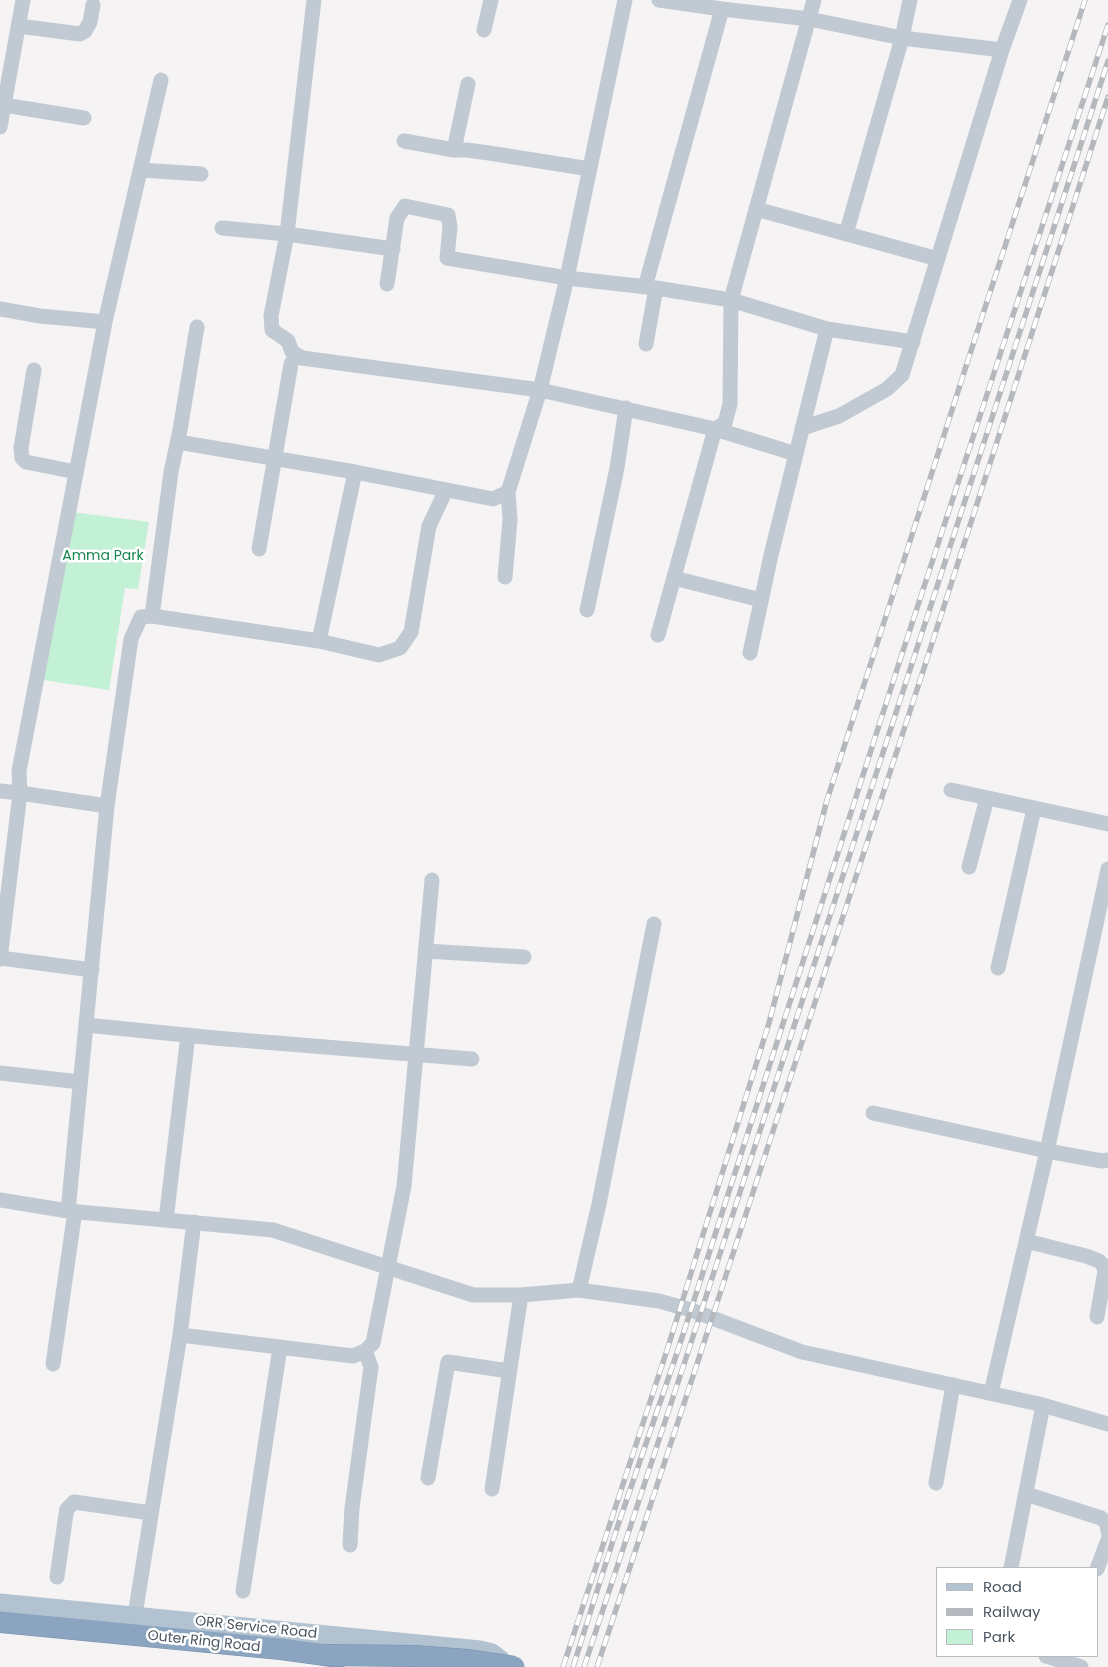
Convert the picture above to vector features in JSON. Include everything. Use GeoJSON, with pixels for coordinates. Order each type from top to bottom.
{"type":"FeatureCollection","features":[{"type":"Feature","properties":{"kind":"highway","name":"Outer Ring Road"},"geometry":{"type":"LineString","coordinates":[[0,1622],[281,1649],[406,1667]]}},
{"type":"Feature","properties":{"kind":"highway"},"geometry":{"type":"LineString","coordinates":[[322,1655],[415,1656],[467,1660],[514,1667]]}},
{"type":"Feature","properties":{"kind":"main road","name":"ORR Service Road"},"geometry":{"type":"LineString","coordinates":[[0,1603],[480,1650],[492,1653],[501,1660],[504,1667]]}},
{"type":"Feature","properties":{"kind":"street"},"geometry":{"type":"LineString","coordinates":[[0,127],[22,0]]}},
{"type":"Feature","properties":{"kind":"street"},"geometry":{"type":"LineString","coordinates":[[314,0],[287,234],[270,316],[272,330],[288,341],[292,352],[302,358],[540,390],[626,408],[715,430],[796,454]]}},
{"type":"Feature","properties":{"kind":"street"},"geometry":{"type":"LineString","coordinates":[[484,30],[491,0]]}},
{"type":"Feature","properties":{"kind":"street"},"geometry":{"type":"LineString","coordinates":[[505,577],[510,520],[508,492],[540,390],[567,278],[625,0]]}},
{"type":"Feature","properties":{"kind":"street"},"geometry":{"type":"LineString","coordinates":[[659,0],[809,19],[902,38],[1002,50]]}},
{"type":"Feature","properties":{"kind":"street"},"geometry":{"type":"LineString","coordinates":[[658,635],[715,430],[725,423],[730,404],[731,300],[814,0]]}},
{"type":"Feature","properties":{"kind":"street"},"geometry":{"type":"LineString","coordinates":[[846,234],[902,38],[910,0]]}},
{"type":"Feature","properties":{"kind":"street"},"geometry":{"type":"LineString","coordinates":[[802,428],[838,416],[887,389],[902,376],[1002,50],[1020,0]]}},
{"type":"Feature","properties":{"kind":"street"},"geometry":{"type":"LineString","coordinates":[[19,26],[80,34],[85,31],[90,22],[93,5]]}},
{"type":"Feature","properties":{"kind":"street"},"geometry":{"type":"LineString","coordinates":[[646,344],[651,287],[722,9]]}},
{"type":"Feature","properties":{"kind":"street"},"geometry":{"type":"LineString","coordinates":[[92,970],[0,958],[20,793],[19,772],[105,322],[161,80]]}},
{"type":"Feature","properties":{"kind":"street"},"geometry":{"type":"LineString","coordinates":[[454,150],[468,84]]}},
{"type":"Feature","properties":{"kind":"street"},"geometry":{"type":"LineString","coordinates":[[4,105],[84,118]]}},
{"type":"Feature","properties":{"kind":"street"},"geometry":{"type":"LineString","coordinates":[[404,141],[590,170]]}},
{"type":"Feature","properties":{"kind":"street"},"geometry":{"type":"LineString","coordinates":[[141,170],[201,174]]}},
{"type":"Feature","properties":{"kind":"street"},"geometry":{"type":"LineString","coordinates":[[387,284],[397,218],[405,206],[448,214],[450,227],[447,258],[567,278],[651,287],[731,300],[827,328],[913,342]]}},
{"type":"Feature","properties":{"kind":"street"},"geometry":{"type":"LineString","coordinates":[[756,209],[938,260]]}},
{"type":"Feature","properties":{"kind":"street"},"geometry":{"type":"LineString","coordinates":[[222,228],[287,234],[393,249]]}},
{"type":"Feature","properties":{"kind":"street"},"geometry":{"type":"LineString","coordinates":[[0,309],[40,316],[105,322]]}},
{"type":"Feature","properties":{"kind":"street"},"geometry":{"type":"LineString","coordinates":[[152,616],[171,472],[178,442],[197,327]]}},
{"type":"Feature","properties":{"kind":"street"},"geometry":{"type":"LineString","coordinates":[[750,654],[761,600],[827,328]]}},
{"type":"Feature","properties":{"kind":"street"},"geometry":{"type":"LineString","coordinates":[[259,549],[291,364]]}},
{"type":"Feature","properties":{"kind":"street"},"geometry":{"type":"LineString","coordinates":[[34,370],[21,448],[22,458],[26,462],[76,472]]}},
{"type":"Feature","properties":{"kind":"street"},"geometry":{"type":"LineString","coordinates":[[587,610],[617,468],[626,408]]}},
{"type":"Feature","properties":{"kind":"street"},"geometry":{"type":"LineString","coordinates":[[178,442],[354,472],[493,499],[508,492]]}},
{"type":"Feature","properties":{"kind":"street"},"geometry":{"type":"LineString","coordinates":[[319,642],[354,472]]}},
{"type":"Feature","properties":{"kind":"street"},"geometry":{"type":"LineString","coordinates":[[53,1364],[71,1211],[80,1082],[107,806],[131,639],[142,617],[152,616],[319,642],[379,655],[400,648],[411,632],[429,526],[446,490]]}},
{"type":"Feature","properties":{"kind":"street"},"geometry":{"type":"LineString","coordinates":[[674,578],[761,600]]}},
{"type":"Feature","properties":{"kind":"street"},"geometry":{"type":"LineString","coordinates":[[951,790],[1108,824]]}},
{"type":"Feature","properties":{"kind":"street"},"geometry":{"type":"LineString","coordinates":[[0,791],[107,806]]}},
{"type":"Feature","properties":{"kind":"street"},"geometry":{"type":"LineString","coordinates":[[969,867],[987,798]]}},
{"type":"Feature","properties":{"kind":"street"},"geometry":{"type":"LineString","coordinates":[[998,968],[1034,809]]}},
{"type":"Feature","properties":{"kind":"street"},"geometry":{"type":"LineString","coordinates":[[991,1394],[1047,1151],[1108,869]]}},
{"type":"Feature","properties":{"kind":"street"},"geometry":{"type":"LineString","coordinates":[[180,1335],[353,1356],[365,1351],[373,1343],[404,1186],[432,880]]}},
{"type":"Feature","properties":{"kind":"street"},"geometry":{"type":"LineString","coordinates":[[579,1290],[601,1195],[654,924]]}},
{"type":"Feature","properties":{"kind":"street"},"geometry":{"type":"LineString","coordinates":[[426,951],[524,956]]}},
{"type":"Feature","properties":{"kind":"street"},"geometry":{"type":"LineString","coordinates":[[86,1024],[188,1035],[472,1059]]}},
{"type":"Feature","properties":{"kind":"street"},"geometry":{"type":"LineString","coordinates":[[166,1220],[188,1035]]}},
{"type":"Feature","properties":{"kind":"street"},"geometry":{"type":"LineString","coordinates":[[0,1073],[80,1082]]}},
{"type":"Feature","properties":{"kind":"street"},"geometry":{"type":"LineString","coordinates":[[873,1114],[1047,1151],[1102,1161],[1108,1160]]}},
{"type":"Feature","properties":{"kind":"street"},"geometry":{"type":"LineString","coordinates":[[0,1200],[71,1211],[273,1230],[473,1295],[521,1295],[579,1290],[643,1298],[711,1317],[791,1349],[1043,1405],[1108,1424]]}},
{"type":"Feature","properties":{"kind":"street"},"geometry":{"type":"LineString","coordinates":[[135,1615],[180,1335],[194,1222]]}},
{"type":"Feature","properties":{"kind":"street"},"geometry":{"type":"LineString","coordinates":[[1026,1241],[1086,1256],[1099,1261],[1103,1265],[1104,1271],[1097,1317]]}},
{"type":"Feature","properties":{"kind":"street"},"geometry":{"type":"LineString","coordinates":[[492,1489],[521,1295]]}},
{"type":"Feature","properties":{"kind":"street"},"geometry":{"type":"LineString","coordinates":[[243,1591],[280,1347]]}},
{"type":"Feature","properties":{"kind":"street"},"geometry":{"type":"LineString","coordinates":[[350,1545],[352,1508],[371,1367],[365,1351]]}},
{"type":"Feature","properties":{"kind":"street"},"geometry":{"type":"LineString","coordinates":[[428,1478],[448,1362],[509,1371]]}},
{"type":"Feature","properties":{"kind":"street"},"geometry":{"type":"LineString","coordinates":[[936,1483],[952,1385]]}},
{"type":"Feature","properties":{"kind":"street"},"geometry":{"type":"LineString","coordinates":[[1011,1567],[1043,1405]]}},
{"type":"Feature","properties":{"kind":"street"},"geometry":{"type":"LineString","coordinates":[[1026,1494],[1101,1518],[1107,1523],[1108,1532]]}},
{"type":"Feature","properties":{"kind":"street"},"geometry":{"type":"LineString","coordinates":[[57,1577],[67,1509],[74,1502],[151,1513]]}},
{"type":"Feature","properties":{"kind":"street"},"geometry":{"type":"LineString","coordinates":[[1098,1567],[1108,1540]]}},
{"type":"Feature","properties":{"kind":"street"},"geometry":{"type":"LineString","coordinates":[[1062,1658],[1081,1667]]}},
{"type":"Feature","properties":{"kind":"green space","name":"Amma Park"},"geometry":{"type":"Polygon","coordinates":[[[72,512],[149,522],[138,589],[125,588],[109,690],[43,680],[72,512]]]}},
{"type":"Feature","properties":{"kind":"railway"},"geometry":{"type":"LineString","coordinates":[[563,1667],[668,1347],[769,1023],[827,800],[1085,0]]}},
{"type":"Feature","properties":{"kind":"railway"},"geometry":{"type":"LineString","coordinates":[[573,1667],[616,1531],[677,1353],[901,657],[1108,25]]}},
{"type":"Feature","properties":{"kind":"railway"},"geometry":{"type":"LineString","coordinates":[[584,1667],[1108,61]]}},
{"type":"Feature","properties":{"kind":"railway"},"geometry":{"type":"LineString","coordinates":[[597,1667],[926,662],[1108,97]]}}]}
